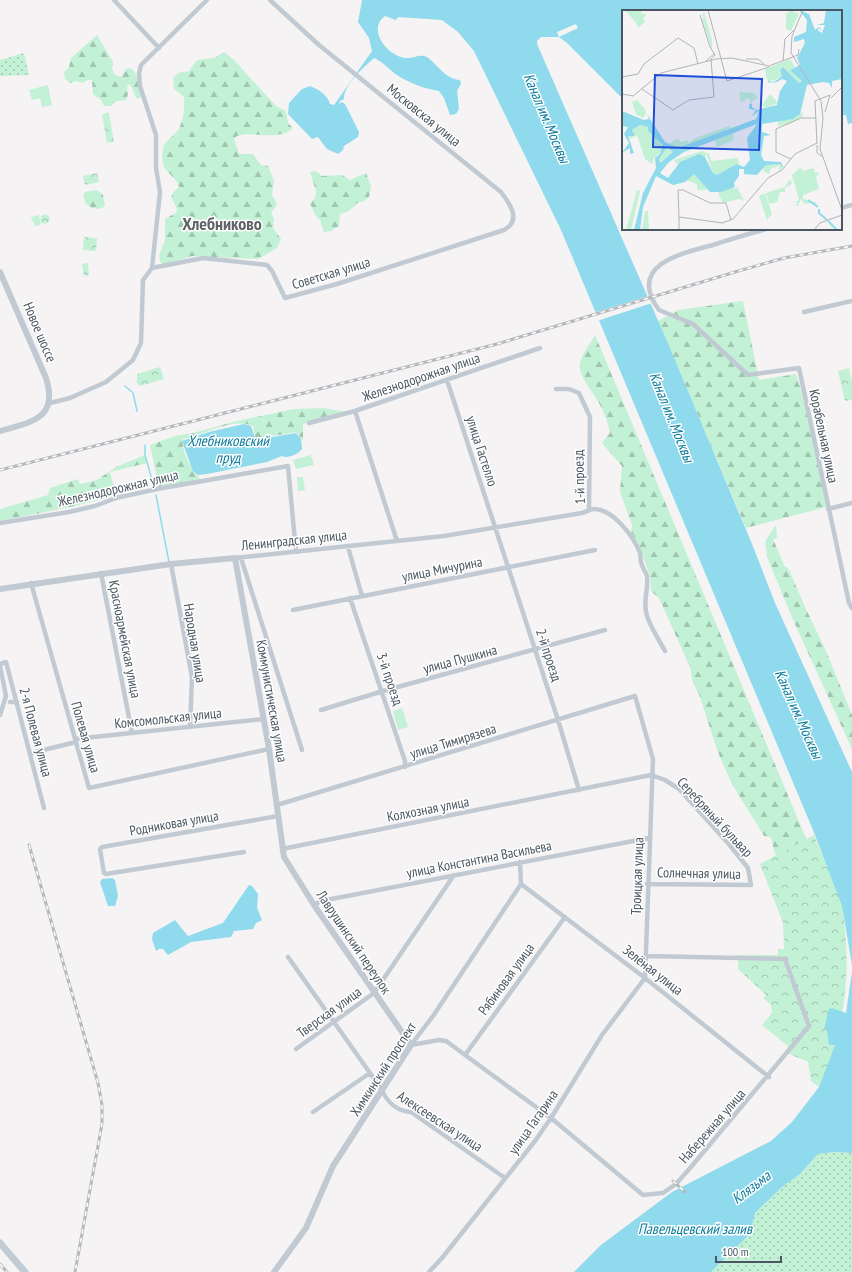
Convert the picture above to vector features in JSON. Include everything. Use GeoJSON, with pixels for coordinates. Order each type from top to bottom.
{"type":"FeatureCollection","features":[{"type":"Feature","properties":{"kind":"main road"},"geometry":{"type":"LineString","coordinates":[[0,1242],[26,1272]]}},
{"type":"Feature","properties":{"kind":"street"},"geometry":{"type":"LineString","coordinates":[[114,0],[159,48]]}},
{"type":"Feature","properties":{"kind":"street"},"geometry":{"type":"LineString","coordinates":[[0,431],[33,421],[41,416],[50,403],[70,398],[98,387],[119,373],[133,360],[141,343],[143,280],[152,268],[160,188],[156,168],[156,135],[140,86],[138,74],[141,65],[207,0]]}},
{"type":"Feature","properties":{"kind":"street","name":"Московская улица"},"geometry":{"type":"LineString","coordinates":[[270,0],[319,45],[484,177],[501,192],[512,206]]}},
{"type":"Feature","properties":{"kind":"street"},"geometry":{"type":"LineString","coordinates":[[842,208],[852,205]]}},
{"type":"Feature","properties":{"kind":"street","name":"Советская улица"},"geometry":{"type":"LineString","coordinates":[[152,268],[203,258],[267,265],[272,271],[285,298],[337,284],[504,230],[512,224],[514,218],[512,206]]}},
{"type":"Feature","properties":{"kind":"street","name":"Корабельная улица"},"geometry":{"type":"LineString","coordinates":[[763,230],[668,259],[655,270],[649,290],[656,306],[662,312],[687,321],[716,345],[743,372],[748,375],[799,368],[828,509],[849,603],[852,608]]}},
{"type":"Feature","properties":{"kind":"street","name":"Новое шоссе"},"geometry":{"type":"LineString","coordinates":[[0,272],[46,378],[50,394],[50,403]]}},
{"type":"Feature","properties":{"kind":"street"},"geometry":{"type":"LineString","coordinates":[[804,312],[852,301]]}},
{"type":"Feature","properties":{"kind":"street","name":"Железнодорожная улица"},"geometry":{"type":"LineString","coordinates":[[308,423],[356,411],[540,348]]}},
{"type":"Feature","properties":{"kind":"street","name":"улица Гастелло"},"geometry":{"type":"LineString","coordinates":[[447,380],[496,528]]}},
{"type":"Feature","properties":{"kind":"street","name":"1-й проезд"},"geometry":{"type":"LineString","coordinates":[[556,388],[569,389],[579,393],[590,416],[590,510],[595,509],[607,512],[630,534],[634,540],[647,575],[645,598],[647,615],[665,651]]}},
{"type":"Feature","properties":{"kind":"street"},"geometry":{"type":"LineString","coordinates":[[356,411],[397,541]]}},
{"type":"Feature","properties":{"kind":"street","name":"Железнодорожная улица"},"geometry":{"type":"LineString","coordinates":[[0,523],[69,512],[95,506],[116,498],[157,489],[288,466],[296,552]]}},
{"type":"Feature","properties":{"kind":"street"},"geometry":{"type":"LineString","coordinates":[[828,509],[852,503]]}},
{"type":"Feature","properties":{"kind":"street","name":"Ленинградская улица"},"geometry":{"type":"LineString","coordinates":[[0,589],[32,583],[171,564],[348,547],[496,528],[582,513],[590,510]]}},
{"type":"Feature","properties":{"kind":"street","name":"2-й проезд"},"geometry":{"type":"LineString","coordinates":[[496,528],[579,790]]}},
{"type":"Feature","properties":{"kind":"street"},"geometry":{"type":"LineString","coordinates":[[348,547],[362,596]]}},
{"type":"Feature","properties":{"kind":"street","name":"улица Мичурина"},"geometry":{"type":"LineString","coordinates":[[292,610],[595,550]]}},
{"type":"Feature","properties":{"kind":"street","name":"Коммунистическая улица"},"geometry":{"type":"LineString","coordinates":[[238,558],[269,749],[282,849]]}},
{"type":"Feature","properties":{"kind":"street","name":"Коммунистическая улица"},"geometry":{"type":"LineString","coordinates":[[238,558],[302,750]]}},
{"type":"Feature","properties":{"kind":"street","name":"Народная улица"},"geometry":{"type":"LineString","coordinates":[[171,564],[192,677],[190,727]]}},
{"type":"Feature","properties":{"kind":"street","name":"Красноармейская улица"},"geometry":{"type":"LineString","coordinates":[[101,574],[132,733]]}},
{"type":"Feature","properties":{"kind":"street","name":"Полевая улица"},"geometry":{"type":"LineString","coordinates":[[32,583],[89,788],[269,749]]}},
{"type":"Feature","properties":{"kind":"street","name":"3-й проезд"},"geometry":{"type":"LineString","coordinates":[[350,598],[383,691],[405,761],[405,767]]}},
{"type":"Feature","properties":{"kind":"street","name":"улица Пушкина"},"geometry":{"type":"LineString","coordinates":[[321,710],[383,691],[606,630]]}},
{"type":"Feature","properties":{"kind":"street","name":"2-я Полевая улица"},"geometry":{"type":"LineString","coordinates":[[0,665],[6,662],[31,753],[44,808]]}},
{"type":"Feature","properties":{"kind":"street"},"geometry":{"type":"LineString","coordinates":[[0,665],[6,696],[0,715]]}},
{"type":"Feature","properties":{"kind":"street","name":"улица Тимирязева"},"geometry":{"type":"LineString","coordinates":[[277,805],[635,696],[653,759],[651,775]]}},
{"type":"Feature","properties":{"kind":"street"},"geometry":{"type":"LineString","coordinates":[[10,702],[17,702]]}},
{"type":"Feature","properties":{"kind":"street","name":"Комсомольская улица"},"geometry":{"type":"LineString","coordinates":[[31,753],[76,740],[264,719]]}},
{"type":"Feature","properties":{"kind":"street","name":"Колхозная улица"},"geometry":{"type":"LineString","coordinates":[[282,849],[651,775]]}},
{"type":"Feature","properties":{"kind":"street","name":"Троицкая улица"},"geometry":{"type":"LineString","coordinates":[[645,978],[651,775]]}},
{"type":"Feature","properties":{"kind":"street","name":"Серебряный бульвар"},"geometry":{"type":"LineString","coordinates":[[651,775],[665,780],[678,789],[728,843],[748,868],[750,885]]}},
{"type":"Feature","properties":{"kind":"street","name":"Родниковая улица"},"geometry":{"type":"LineString","coordinates":[[244,852],[104,873],[100,849],[102,847],[278,816]]}},
{"type":"Feature","properties":{"kind":"street","name":"улица Константина Васильева"},"geometry":{"type":"LineString","coordinates":[[314,905],[321,902],[454,875],[649,838]]}},
{"type":"Feature","properties":{"kind":"street","name":"Лаврушинский переулок"},"geometry":{"type":"LineString","coordinates":[[282,849],[289,865],[314,905],[411,1046]]}},
{"type":"Feature","properties":{"kind":"street"},"geometry":{"type":"LineString","coordinates":[[520,862],[521,884]]}},
{"type":"Feature","properties":{"kind":"street","name":"Тверская улица"},"geometry":{"type":"LineString","coordinates":[[296,1049],[374,993],[454,875]]}},
{"type":"Feature","properties":{"kind":"street","name":"Зелёная улица"},"geometry":{"type":"LineString","coordinates":[[521,884],[645,978],[769,1077]]}},
{"type":"Feature","properties":{"kind":"street","name":"Химкинский проспект"},"geometry":{"type":"LineString","coordinates":[[274,1272],[306,1228],[333,1166],[411,1046],[433,1016],[521,884]]}},
{"type":"Feature","properties":{"kind":"street","name":"Солнечная улица"},"geometry":{"type":"LineString","coordinates":[[647,884],[750,885]]}},
{"type":"Feature","properties":{"kind":"street","name":"Рябиновая улица"},"geometry":{"type":"LineString","coordinates":[[465,1055],[565,917]]}},
{"type":"Feature","properties":{"kind":"street","name":"Набережная улица"},"geometry":{"type":"LineString","coordinates":[[551,1118],[643,1195],[662,1193],[676,1184],[769,1077],[809,1026],[785,959],[646,956]]}},
{"type":"Feature","properties":{"kind":"street","name":"Алексеевская улица"},"geometry":{"type":"LineString","coordinates":[[288,957],[335,1022],[389,1102],[403,1112],[411,1112],[506,1178]]}},
{"type":"Feature","properties":{"kind":"street","name":"улица Гагарина"},"geometry":{"type":"LineString","coordinates":[[429,1272],[506,1178],[551,1118],[602,1035],[645,978]]}},
{"type":"Feature","properties":{"kind":"street"},"geometry":{"type":"LineString","coordinates":[[411,1046],[443,1040],[551,1118]]}},
{"type":"Feature","properties":{"kind":"street"},"geometry":{"type":"LineString","coordinates":[[313,1112],[370,1073]]}},
{"type":"Feature","properties":{"kind":"green space"},"geometry":{"type":"Polygon","coordinates":[[[97,35],[113,62],[112,69],[115,75],[121,77],[126,69],[130,68],[135,72],[142,95],[140,98],[137,99],[132,87],[129,84],[127,87],[128,94],[126,100],[116,101],[111,106],[104,106],[101,100],[93,94],[92,80],[82,83],[76,81],[70,83],[65,79],[64,72],[69,67],[71,58],[97,35]]]}},
{"type":"Feature","properties":{"kind":"green space"},"geometry":{"type":"Polygon","coordinates":[[[224,52],[233,59],[276,106],[286,111],[288,123],[293,128],[286,133],[278,135],[245,134],[234,139],[239,154],[253,154],[261,165],[268,166],[274,181],[272,195],[277,204],[271,213],[274,219],[273,228],[281,239],[277,248],[258,259],[192,256],[164,265],[161,263],[159,256],[165,240],[165,219],[177,212],[172,200],[172,194],[179,187],[175,179],[165,169],[162,157],[163,149],[165,143],[180,127],[184,105],[184,97],[174,89],[173,78],[178,73],[189,71],[197,60],[214,58],[224,52]]]}},
{"type":"Feature","properties":{"kind":"green space"},"geometry":{"type":"Polygon","coordinates":[[[24,53],[29,75],[0,76],[0,60],[24,53]]]}},
{"type":"Feature","properties":{"kind":"green space"},"geometry":{"type":"Polygon","coordinates":[[[48,85],[50,96],[32,100],[29,90],[48,85]]]}},
{"type":"Feature","properties":{"kind":"green space"},"geometry":{"type":"Polygon","coordinates":[[[50,96],[52,105],[42,107],[40,98],[50,96]]]}},
{"type":"Feature","properties":{"kind":"green space"},"geometry":{"type":"Polygon","coordinates":[[[109,113],[114,142],[107,143],[102,114],[109,113]]]}},
{"type":"Feature","properties":{"kind":"green space"},"geometry":{"type":"Polygon","coordinates":[[[316,171],[322,176],[342,175],[350,180],[366,173],[371,186],[369,197],[364,201],[357,203],[349,211],[340,214],[339,226],[331,231],[324,232],[320,220],[315,215],[310,203],[315,198],[316,191],[310,172],[316,171]]]}},
{"type":"Feature","properties":{"kind":"green space"},"geometry":{"type":"Polygon","coordinates":[[[97,173],[99,182],[85,185],[83,176],[97,173]]]}},
{"type":"Feature","properties":{"kind":"green space"},"geometry":{"type":"Polygon","coordinates":[[[97,190],[103,195],[105,206],[99,209],[92,208],[85,203],[84,192],[97,190]]]}},
{"type":"Feature","properties":{"kind":"green space"},"geometry":{"type":"Polygon","coordinates":[[[45,214],[50,219],[45,224],[40,219],[45,214]]]}},
{"type":"Feature","properties":{"kind":"green space"},"geometry":{"type":"Polygon","coordinates":[[[39,215],[41,225],[35,226],[31,217],[39,215]]]}},
{"type":"Feature","properties":{"kind":"green space"},"geometry":{"type":"Polygon","coordinates":[[[84,237],[97,238],[96,251],[83,250],[84,237]]]}},
{"type":"Feature","properties":{"kind":"green space"},"geometry":{"type":"Polygon","coordinates":[[[88,263],[89,275],[84,276],[82,264],[88,263]]]}},
{"type":"Feature","properties":{"kind":"green space"},"geometry":{"type":"Polygon","coordinates":[[[743,301],[759,380],[796,374],[816,440],[830,506],[746,528],[658,321],[678,310],[743,301]]]}},
{"type":"Feature","properties":{"kind":"green space"},"geometry":{"type":"Polygon","coordinates":[[[595,335],[831,898],[775,854],[771,837],[764,836],[735,789],[715,744],[699,694],[693,683],[690,667],[659,598],[651,591],[650,576],[638,543],[631,532],[632,525],[620,492],[622,466],[602,443],[610,433],[608,424],[601,406],[584,380],[580,370],[581,359],[595,335]]]}},
{"type":"Feature","properties":{"kind":"green space"},"geometry":{"type":"Polygon","coordinates":[[[160,367],[164,379],[140,386],[137,383],[137,374],[160,367]]]}},
{"type":"Feature","properties":{"kind":"green space"},"geometry":{"type":"Polygon","coordinates":[[[849,368],[852,381],[852,400],[845,401],[838,371],[849,368]]]}},
{"type":"Feature","properties":{"kind":"green space"},"geometry":{"type":"Polygon","coordinates":[[[323,408],[347,412],[303,424],[303,441],[296,432],[261,438],[255,437],[253,426],[245,424],[227,425],[183,439],[183,449],[185,455],[194,472],[201,480],[159,487],[150,445],[175,436],[193,433],[237,421],[294,409],[323,408]]]}},
{"type":"Feature","properties":{"kind":"green space"},"geometry":{"type":"Polygon","coordinates":[[[145,455],[147,463],[110,472],[116,495],[75,506],[0,521],[0,509],[48,495],[50,488],[78,479],[80,484],[97,480],[116,467],[145,455]]]}},
{"type":"Feature","properties":{"kind":"green space"},"geometry":{"type":"Polygon","coordinates":[[[311,455],[314,465],[296,469],[293,460],[311,455]]]}},
{"type":"Feature","properties":{"kind":"green space"},"geometry":{"type":"Polygon","coordinates":[[[297,477],[303,477],[305,490],[298,491],[297,477]]]}},
{"type":"Feature","properties":{"kind":"green space"},"geometry":{"type":"Polygon","coordinates":[[[776,526],[777,538],[773,539],[785,567],[787,567],[790,572],[826,651],[852,715],[852,749],[794,622],[767,557],[765,542],[776,526]]]}},
{"type":"Feature","properties":{"kind":"green space"},"geometry":{"type":"Polygon","coordinates":[[[402,708],[408,727],[398,730],[393,711],[402,708]]]}},
{"type":"Feature","properties":{"kind":"green space"},"geometry":{"type":"Polygon","coordinates":[[[814,835],[842,905],[846,953],[846,976],[841,1020],[828,1064],[819,1087],[811,1081],[808,1062],[787,1053],[788,1046],[762,1025],[772,1013],[771,1005],[763,998],[766,995],[738,969],[738,955],[778,955],[778,949],[784,949],[783,923],[760,864],[814,835]]]}},
{"type":"Feature","properties":{"kind":"green space"},"geometry":{"type":"Polygon","coordinates":[[[834,1152],[852,1153],[852,1272],[711,1272],[750,1234],[755,1213],[782,1187],[800,1174],[818,1154],[834,1152]]]}},
{"type":"Feature","properties":{"kind":"water","name":"Канал им. Москвы"},"geometry":{"type":"Polygon","coordinates":[[[362,0],[852,0],[852,123],[848,124],[846,115],[842,115],[842,10],[622,10],[622,98],[567,43],[559,37],[541,37],[537,41],[537,44],[667,341],[752,544],[775,603],[852,772],[852,965],[842,906],[813,830],[561,230],[474,51],[458,32],[442,20],[398,17],[396,20],[385,16],[379,22],[378,32],[382,42],[389,50],[404,58],[425,56],[450,77],[460,80],[461,84],[457,91],[459,109],[456,114],[450,115],[444,98],[439,91],[407,81],[374,58],[351,82],[347,88],[344,99],[340,101],[339,104],[342,102],[345,104],[359,132],[358,137],[344,146],[343,150],[338,154],[327,149],[318,137],[312,139],[288,114],[289,103],[302,89],[310,86],[322,93],[330,104],[334,105],[372,51],[369,38],[358,22],[362,0]]]}},
{"type":"Feature","properties":{"kind":"water","name":"Хлебниковский пруд"},"geometry":{"type":"Polygon","coordinates":[[[244,424],[251,426],[255,438],[261,439],[296,433],[301,439],[302,449],[293,456],[282,456],[267,462],[207,474],[198,475],[193,471],[182,441],[209,432],[244,424]]]}},
{"type":"Feature","properties":{"kind":"water"},"geometry":{"type":"Polygon","coordinates":[[[112,878],[115,880],[118,896],[115,906],[108,906],[100,882],[102,879],[112,878]]]}},
{"type":"Feature","properties":{"kind":"water"},"geometry":{"type":"Polygon","coordinates":[[[249,885],[252,886],[258,894],[257,908],[262,920],[256,923],[253,929],[234,931],[231,937],[191,942],[168,955],[163,949],[156,951],[152,939],[153,933],[175,920],[188,936],[223,923],[249,885]]]}},
{"type":"Feature","properties":{"kind":"water","name":"Павельцевский залив"},"geometry":{"type":"Polygon","coordinates":[[[852,972],[852,1153],[834,1152],[818,1154],[800,1174],[782,1187],[755,1213],[750,1234],[711,1272],[574,1272],[601,1245],[672,1192],[771,1141],[792,1122],[819,1087],[835,1045],[829,1045],[827,1029],[824,1029],[829,1009],[832,1008],[846,1013],[852,972]]]}},
{"type":"Feature","properties":{"kind":"pier"},"geometry":{"type":"Polygon","coordinates":[[[576,24],[578,28],[559,37],[557,32],[576,24]]]}},
{"type":"Feature","properties":{"kind":"pier"},"geometry":{"type":"Polygon","coordinates":[[[649,296],[652,303],[597,321],[593,313],[649,296]]]}},
{"type":"Feature","properties":{"kind":"waterway"},"geometry":{"type":"LineString","coordinates":[[125,386],[133,393],[137,411]]}},
{"type":"Feature","properties":{"kind":"waterway"},"geometry":{"type":"LineString","coordinates":[[145,445],[145,455],[154,487]]}},
{"type":"Feature","properties":{"kind":"waterway"},"geometry":{"type":"LineString","coordinates":[[156,495],[169,562]]}},
{"type":"Feature","properties":{"kind":"railway"},"geometry":{"type":"LineString","coordinates":[[0,470],[497,344],[784,258],[852,246]]}},
{"type":"Feature","properties":{"kind":"railway"},"geometry":{"type":"LineString","coordinates":[[29,845],[98,1083],[102,1105],[102,1124],[75,1272]]}},
{"type":"Feature","properties":{"kind":"railway"},"geometry":{"type":"LineString","coordinates":[[673,1181],[685,1192]]}},
{"type":"Feature","properties":{"kind":"railway"},"geometry":{"type":"LineString","coordinates":[[0,1264],[7,1272]]}},
{"type":"Feature","properties":{"kind":"district","name":"Хлебниково"},"geometry":{"type":"Point","coordinates":[222,223]}},
{"type":"Feature","properties":{"kind":"water label","name":"Клязьма"},"geometry":{"type":"Point","coordinates":[751,1187]}}]}
